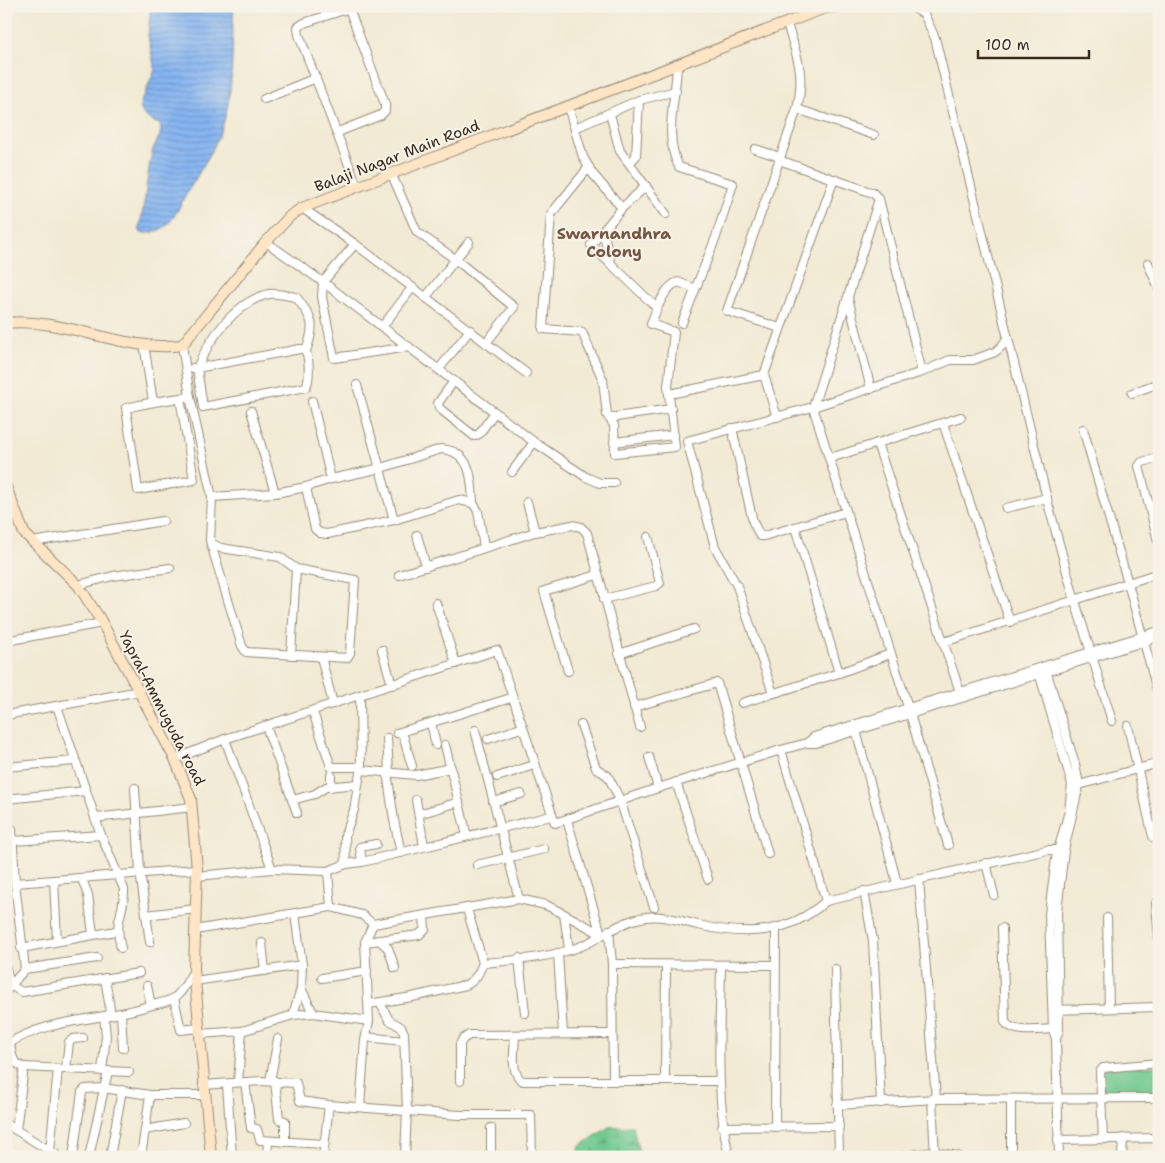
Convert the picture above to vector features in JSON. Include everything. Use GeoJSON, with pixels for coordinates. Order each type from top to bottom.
{"type":"FeatureCollection","features":[{"type":"Feature","properties":{"kind":"street","name":"Balaji Nagar Main Road"},"geometry":{"type":"LineString","coordinates":[[182,345],[266,242],[290,216],[302,208],[787,24],[825,7],[840,6]]}},
{"type":"Feature","properties":{"kind":"street"},"geometry":{"type":"LineString","coordinates":[[910,6],[924,14],[936,38],[1047,498],[1075,601],[1112,721]]}},
{"type":"Feature","properties":{"kind":"street"},"geometry":{"type":"LineString","coordinates":[[338,132],[381,115],[385,111],[385,104],[351,7],[304,23],[298,27],[357,186]]}},
{"type":"Feature","properties":{"kind":"street"},"geometry":{"type":"LineString","coordinates":[[780,328],[727,311],[797,109],[801,92],[801,70],[787,24]]}},
{"type":"Feature","properties":{"kind":"street"},"geometry":{"type":"LineString","coordinates":[[677,66],[671,142],[673,155],[679,167],[733,184],[682,323]]}},
{"type":"Feature","properties":{"kind":"street"},"geometry":{"type":"LineString","coordinates":[[264,99],[316,78]]}},
{"type":"Feature","properties":{"kind":"street"},"geometry":{"type":"LineString","coordinates":[[575,128],[639,100],[676,92]]}},
{"type":"Feature","properties":{"kind":"street"},"geometry":{"type":"LineString","coordinates":[[630,163],[636,156],[639,100]]}},
{"type":"Feature","properties":{"kind":"street"},"geometry":{"type":"LineString","coordinates":[[568,106],[583,157],[622,208]]}},
{"type":"Feature","properties":{"kind":"street"},"geometry":{"type":"LineString","coordinates":[[797,109],[874,135]]}},
{"type":"Feature","properties":{"kind":"street"},"geometry":{"type":"LineString","coordinates":[[610,114],[620,151],[666,214]]}},
{"type":"Feature","properties":{"kind":"street"},"geometry":{"type":"LineString","coordinates":[[755,149],[873,193],[879,199],[922,372]]}},
{"type":"Feature","properties":{"kind":"street"},"geometry":{"type":"LineString","coordinates":[[589,167],[551,214],[542,329],[582,332],[603,380],[609,418],[614,426],[615,454],[675,447],[669,394],[674,332],[651,324],[666,290],[678,282],[695,289]]}},
{"type":"Feature","properties":{"kind":"street"},"geometry":{"type":"LineString","coordinates":[[391,173],[417,232],[455,259],[514,307],[486,343]]}},
{"type":"Feature","properties":{"kind":"street"},"geometry":{"type":"LineString","coordinates":[[777,417],[764,374],[834,179]]}},
{"type":"Feature","properties":{"kind":"street"},"geometry":{"type":"LineString","coordinates":[[646,186],[622,208],[591,245],[657,308]]}},
{"type":"Feature","properties":{"kind":"street"},"geometry":{"type":"LineString","coordinates":[[879,199],[813,408],[909,710],[948,845]]}},
{"type":"Feature","properties":{"kind":"street"},"geometry":{"type":"LineString","coordinates":[[302,208],[355,244],[526,373]]}},
{"type":"Feature","properties":{"kind":"street"},"geometry":{"type":"LineString","coordinates":[[603,232],[612,264]]}},
{"type":"Feature","properties":{"kind":"street"},"geometry":{"type":"LineString","coordinates":[[266,242],[324,282],[534,442],[586,477],[600,483],[614,483]]}},
{"type":"Feature","properties":{"kind":"street"},"geometry":{"type":"LineString","coordinates":[[426,297],[469,242]]}},
{"type":"Feature","properties":{"kind":"street"},"geometry":{"type":"LineString","coordinates":[[355,244],[324,282],[322,297],[334,358],[409,347]]}},
{"type":"Feature","properties":{"kind":"street"},"geometry":{"type":"LineString","coordinates":[[1148,263],[1159,290]]}},
{"type":"Feature","properties":{"kind":"street"},"geometry":{"type":"LineString","coordinates":[[382,328],[412,288]]}},
{"type":"Feature","properties":{"kind":"street"},"geometry":{"type":"LineString","coordinates":[[271,294],[296,297],[311,316],[313,332],[306,351],[308,383],[306,388],[203,407],[197,368],[205,348],[223,324],[255,298],[271,294]]}},
{"type":"Feature","properties":{"kind":"street"},"geometry":{"type":"LineString","coordinates":[[848,298],[871,389]]}},
{"type":"Feature","properties":{"kind":"street"},"geometry":{"type":"LineString","coordinates":[[6,323],[51,324],[162,348],[182,345],[190,397],[212,497],[212,544],[246,652],[347,658],[350,653],[355,580],[296,569],[280,557],[221,548],[212,544]]}},
{"type":"Feature","properties":{"kind":"street"},"geometry":{"type":"LineString","coordinates":[[439,369],[470,330]]}},
{"type":"Feature","properties":{"kind":"street"},"geometry":{"type":"LineString","coordinates":[[773,693],[737,586],[715,547],[687,441],[813,408],[922,372],[950,360],[973,360],[995,352],[1008,337]]}},
{"type":"Feature","properties":{"kind":"street"},"geometry":{"type":"LineString","coordinates":[[144,344],[153,402]]}},
{"type":"Feature","properties":{"kind":"street"},"geometry":{"type":"LineString","coordinates":[[186,370],[300,349],[306,351]]}},
{"type":"Feature","properties":{"kind":"street"},"geometry":{"type":"LineString","coordinates":[[669,394],[764,374]]}},
{"type":"Feature","properties":{"kind":"street"},"geometry":{"type":"LineString","coordinates":[[454,381],[438,404],[439,408],[474,436],[478,434],[495,412]]}},
{"type":"Feature","properties":{"kind":"street"},"geometry":{"type":"LineString","coordinates":[[1132,393],[1159,383]]}},
{"type":"Feature","properties":{"kind":"street"},"geometry":{"type":"LineString","coordinates":[[357,385],[394,520]]}},
{"type":"Feature","properties":{"kind":"street"},"geometry":{"type":"LineString","coordinates":[[180,398],[194,480],[138,490],[126,408],[153,402],[180,398],[190,397]]}},
{"type":"Feature","properties":{"kind":"street"},"geometry":{"type":"LineString","coordinates":[[312,401],[331,479]]}},
{"type":"Feature","properties":{"kind":"street"},"geometry":{"type":"LineString","coordinates":[[609,418],[671,410]]}},
{"type":"Feature","properties":{"kind":"street"},"geometry":{"type":"LineString","coordinates":[[251,411],[275,493]]}},
{"type":"Feature","properties":{"kind":"street"},"geometry":{"type":"LineString","coordinates":[[830,458],[961,417]]}},
{"type":"Feature","properties":{"kind":"street"},"geometry":{"type":"LineString","coordinates":[[943,423],[1010,622]]}},
{"type":"Feature","properties":{"kind":"street"},"geometry":{"type":"LineString","coordinates":[[732,428],[757,533],[764,536],[846,512]]}},
{"type":"Feature","properties":{"kind":"street"},"geometry":{"type":"LineString","coordinates":[[1083,429],[1159,698]]}},
{"type":"Feature","properties":{"kind":"street"},"geometry":{"type":"LineString","coordinates":[[614,442],[674,435]]}},
{"type":"Feature","properties":{"kind":"street"},"geometry":{"type":"LineString","coordinates":[[512,472],[534,442]]}},
{"type":"Feature","properties":{"kind":"street"},"geometry":{"type":"LineString","coordinates":[[877,443],[960,692]]}},
{"type":"Feature","properties":{"kind":"street"},"geometry":{"type":"LineString","coordinates":[[212,497],[275,493],[306,487],[331,479],[381,468],[441,450],[450,450],[466,461],[472,481],[472,502],[478,511],[484,547]]}},
{"type":"Feature","properties":{"kind":"street"},"geometry":{"type":"LineString","coordinates":[[1158,541],[1139,466],[1142,462],[1159,458]]}},
{"type":"Feature","properties":{"kind":"street","name":"Yapral-Ammuguda road"},"geometry":{"type":"LineString","coordinates":[[6,487],[24,533],[78,585],[102,622],[175,759],[191,799],[197,873],[194,969],[204,1090],[212,1157]]}},
{"type":"Feature","properties":{"kind":"street"},"geometry":{"type":"LineString","coordinates":[[306,487],[315,529],[320,533],[327,534],[394,520],[458,500],[472,502]]}},
{"type":"Feature","properties":{"kind":"street"},"geometry":{"type":"LineString","coordinates":[[1006,508],[1047,498]]}},
{"type":"Feature","properties":{"kind":"street"},"geometry":{"type":"LineString","coordinates":[[528,502],[535,532]]}},
{"type":"Feature","properties":{"kind":"street"},"geometry":{"type":"LineString","coordinates":[[32,542],[163,521]]}},
{"type":"Feature","properties":{"kind":"street"},"geometry":{"type":"LineString","coordinates":[[399,575],[535,532],[572,526],[581,527],[586,533],[640,727]]}},
{"type":"Feature","properties":{"kind":"street"},"geometry":{"type":"LineString","coordinates":[[795,527],[840,673]]}},
{"type":"Feature","properties":{"kind":"street"},"geometry":{"type":"LineString","coordinates":[[417,535],[426,567]]}},
{"type":"Feature","properties":{"kind":"street"},"geometry":{"type":"LineString","coordinates":[[604,600],[656,586],[660,583],[648,537]]}},
{"type":"Feature","properties":{"kind":"street"},"geometry":{"type":"LineString","coordinates":[[78,585],[113,576],[170,568]]}},
{"type":"Feature","properties":{"kind":"street"},"geometry":{"type":"LineString","coordinates":[[291,655],[296,569]]}},
{"type":"Feature","properties":{"kind":"street"},"geometry":{"type":"LineString","coordinates":[[944,642],[1159,573]]}},
{"type":"Feature","properties":{"kind":"street"},"geometry":{"type":"LineString","coordinates":[[568,671],[544,591],[597,575]]}},
{"type":"Feature","properties":{"kind":"street"},"geometry":{"type":"LineString","coordinates":[[436,603],[456,664]]}},
{"type":"Feature","properties":{"kind":"street"},"geometry":{"type":"LineString","coordinates":[[6,641],[102,622]]}},
{"type":"Feature","properties":{"kind":"street"},"geometry":{"type":"LineString","coordinates":[[619,654],[694,629]]}},
{"type":"Feature","properties":{"kind":"street"},"geometry":{"type":"LineString","coordinates":[[806,743],[814,737],[1042,671],[1142,639],[1159,631]]}},
{"type":"Feature","properties":{"kind":"street"},"geometry":{"type":"LineString","coordinates":[[1142,639],[1159,638]]}},
{"type":"Feature","properties":{"kind":"street"},"geometry":{"type":"LineString","coordinates":[[382,650],[392,685]]}},
{"type":"Feature","properties":{"kind":"street"},"geometry":{"type":"LineString","coordinates":[[175,759],[225,739],[313,712],[497,650],[502,660],[511,698],[554,823],[676,782],[741,764],[754,758],[806,743],[816,743],[960,692],[1042,671]]}},
{"type":"Feature","properties":{"kind":"street"},"geometry":{"type":"LineString","coordinates":[[742,704],[840,673],[890,654]]}},
{"type":"Feature","properties":{"kind":"street"},"geometry":{"type":"LineString","coordinates":[[321,657],[333,704]]}},
{"type":"Feature","properties":{"kind":"street"},"geometry":{"type":"LineString","coordinates":[[1042,671],[1075,784],[1061,850],[1056,921],[1055,1010],[1059,1157]]}},
{"type":"Feature","properties":{"kind":"street"},"geometry":{"type":"LineString","coordinates":[[634,707],[717,683],[768,854]]}},
{"type":"Feature","properties":{"kind":"street"},"geometry":{"type":"LineString","coordinates":[[6,715],[140,691]]}},
{"type":"Feature","properties":{"kind":"street"},"geometry":{"type":"LineString","coordinates":[[346,864],[345,835],[354,810],[361,768],[360,696]]}},
{"type":"Feature","properties":{"kind":"street"},"geometry":{"type":"LineString","coordinates":[[412,766],[399,732],[511,698]]}},
{"type":"Feature","properties":{"kind":"street"},"geometry":{"type":"LineString","coordinates":[[57,706],[74,762],[101,835],[124,889],[124,898],[116,931],[120,948]]}},
{"type":"Feature","properties":{"kind":"street"},"geometry":{"type":"LineString","coordinates":[[313,712],[331,767],[361,768],[416,775],[450,768]]}},
{"type":"Feature","properties":{"kind":"street"},"geometry":{"type":"LineString","coordinates":[[431,723],[436,745]]}},
{"type":"Feature","properties":{"kind":"street"},"geometry":{"type":"LineString","coordinates":[[581,725],[596,768],[604,771],[608,776],[620,800],[654,907]]}},
{"type":"Feature","properties":{"kind":"street"},"geometry":{"type":"LineString","coordinates":[[266,726],[297,813]]}},
{"type":"Feature","properties":{"kind":"street"},"geometry":{"type":"LineString","coordinates":[[1128,726],[1153,837]]}},
{"type":"Feature","properties":{"kind":"street"},"geometry":{"type":"LineString","coordinates":[[488,739],[521,728]]}},
{"type":"Feature","properties":{"kind":"street"},"geometry":{"type":"LineString","coordinates":[[475,730],[519,900]]}},
{"type":"Feature","properties":{"kind":"street"},"geometry":{"type":"LineString","coordinates":[[856,730],[897,883]]}},
{"type":"Feature","properties":{"kind":"street"},"geometry":{"type":"LineString","coordinates":[[387,738],[388,772],[394,820],[401,853]]}},
{"type":"Feature","properties":{"kind":"street"},"geometry":{"type":"LineString","coordinates":[[225,739],[272,868]]}},
{"type":"Feature","properties":{"kind":"street"},"geometry":{"type":"LineString","coordinates":[[445,745],[467,836]]}},
{"type":"Feature","properties":{"kind":"street"},"geometry":{"type":"LineString","coordinates":[[781,750],[826,901]]}},
{"type":"Feature","properties":{"kind":"street"},"geometry":{"type":"LineString","coordinates":[[648,757],[658,788]]}},
{"type":"Feature","properties":{"kind":"street"},"geometry":{"type":"LineString","coordinates":[[6,766],[74,762]]}},
{"type":"Feature","properties":{"kind":"street"},"geometry":{"type":"LineString","coordinates":[[1075,784],[1159,762]]}},
{"type":"Feature","properties":{"kind":"street"},"geometry":{"type":"LineString","coordinates":[[497,776],[534,765]]}},
{"type":"Feature","properties":{"kind":"street"},"geometry":{"type":"LineString","coordinates":[[330,775],[331,787]]}},
{"type":"Feature","properties":{"kind":"street"},"geometry":{"type":"LineString","coordinates":[[676,782],[708,878]]}},
{"type":"Feature","properties":{"kind":"street"},"geometry":{"type":"LineString","coordinates":[[292,800],[315,794],[331,787],[358,784]]}},
{"type":"Feature","properties":{"kind":"street"},"geometry":{"type":"LineString","coordinates":[[135,788],[140,872],[150,942]]}},
{"type":"Feature","properties":{"kind":"street"},"geometry":{"type":"LineString","coordinates":[[6,799],[86,791]]}},
{"type":"Feature","properties":{"kind":"street"},"geometry":{"type":"LineString","coordinates":[[493,802],[521,794]]}},
{"type":"Feature","properties":{"kind":"street"},"geometry":{"type":"LineString","coordinates":[[416,800],[424,846]]}},
{"type":"Feature","properties":{"kind":"street"},"geometry":{"type":"LineString","coordinates":[[419,814],[459,802]]}},
{"type":"Feature","properties":{"kind":"street"},"geometry":{"type":"LineString","coordinates":[[95,818],[192,808]]}},
{"type":"Feature","properties":{"kind":"street"},"geometry":{"type":"LineString","coordinates":[[15,883],[82,879],[140,872],[197,873],[272,868],[328,871],[346,864],[401,853],[551,816]]}},
{"type":"Feature","properties":{"kind":"street"},"geometry":{"type":"LineString","coordinates":[[567,820],[601,934]]}},
{"type":"Feature","properties":{"kind":"street"},"geometry":{"type":"LineString","coordinates":[[12,829],[13,841],[10,852],[24,969]]}},
{"type":"Feature","properties":{"kind":"street"},"geometry":{"type":"LineString","coordinates":[[13,841],[101,835]]}},
{"type":"Feature","properties":{"kind":"street"},"geometry":{"type":"LineString","coordinates":[[362,862],[360,847],[376,844]]}},
{"type":"Feature","properties":{"kind":"street"},"geometry":{"type":"LineString","coordinates":[[477,865],[544,850]]}},
{"type":"Feature","properties":{"kind":"street"},"geometry":{"type":"LineString","coordinates":[[483,963],[558,953],[590,942],[609,930],[643,917],[655,916],[726,930],[776,930],[810,916],[826,901],[986,863],[1061,850]]}},
{"type":"Feature","properties":{"kind":"street"},"geometry":{"type":"LineString","coordinates":[[986,863],[994,895]]}},
{"type":"Feature","properties":{"kind":"street"},"geometry":{"type":"LineString","coordinates":[[328,871],[331,908]]}},
{"type":"Feature","properties":{"kind":"street"},"geometry":{"type":"LineString","coordinates":[[82,879],[88,895],[93,934]]}},
{"type":"Feature","properties":{"kind":"street"},"geometry":{"type":"LineString","coordinates":[[919,879],[934,1099],[934,1155]]}},
{"type":"Feature","properties":{"kind":"street"},"geometry":{"type":"LineString","coordinates":[[54,880],[57,941]]}},
{"type":"Feature","properties":{"kind":"street"},"geometry":{"type":"LineString","coordinates":[[864,891],[873,941],[881,1103]]}},
{"type":"Feature","properties":{"kind":"street"},"geometry":{"type":"LineString","coordinates":[[195,930],[331,908],[362,915],[373,924],[519,900],[546,905],[601,934]]}},
{"type":"Feature","properties":{"kind":"street"},"geometry":{"type":"LineString","coordinates":[[1156,903],[1159,939]]}},
{"type":"Feature","properties":{"kind":"street"},"geometry":{"type":"LineString","coordinates":[[146,915],[196,909]]}},
{"type":"Feature","properties":{"kind":"street"},"geometry":{"type":"LineString","coordinates":[[369,1004],[466,985],[472,982],[478,975],[483,963],[467,909]]}},
{"type":"Feature","properties":{"kind":"street"},"geometry":{"type":"LineString","coordinates":[[293,1015],[301,988],[302,965],[296,914]]}},
{"type":"Feature","properties":{"kind":"street"},"geometry":{"type":"LineString","coordinates":[[564,914],[569,949]]}},
{"type":"Feature","properties":{"kind":"street"},"geometry":{"type":"LineString","coordinates":[[365,942],[424,932],[424,917]]}},
{"type":"Feature","properties":{"kind":"street"},"geometry":{"type":"LineString","coordinates":[[1107,918],[1109,1008]]}},
{"type":"Feature","properties":{"kind":"street"},"geometry":{"type":"LineString","coordinates":[[360,1107],[369,1021],[365,942],[373,924]]}},
{"type":"Feature","properties":{"kind":"street"},"geometry":{"type":"LineString","coordinates":[[1002,928],[1005,1022],[1012,1028],[1056,1029]]}},
{"type":"Feature","properties":{"kind":"street"},"geometry":{"type":"LineString","coordinates":[[609,930],[612,964],[613,1081]]}},
{"type":"Feature","properties":{"kind":"street"},"geometry":{"type":"LineString","coordinates":[[775,1127],[776,930]]}},
{"type":"Feature","properties":{"kind":"street"},"geometry":{"type":"LineString","coordinates":[[21,948],[116,931]]}},
{"type":"Feature","properties":{"kind":"street"},"geometry":{"type":"LineString","coordinates":[[379,940],[388,948],[395,968]]}},
{"type":"Feature","properties":{"kind":"street"},"geometry":{"type":"LineString","coordinates":[[262,943],[265,971]]}},
{"type":"Feature","properties":{"kind":"street"},"geometry":{"type":"LineString","coordinates":[[558,953],[563,1034]]}},
{"type":"Feature","properties":{"kind":"street"},"geometry":{"type":"LineString","coordinates":[[7,983],[24,969],[96,958]]}},
{"type":"Feature","properties":{"kind":"street"},"geometry":{"type":"LineString","coordinates":[[519,958],[525,1013]]}},
{"type":"Feature","properties":{"kind":"street"},"geometry":{"type":"LineString","coordinates":[[612,964],[775,965]]}},
{"type":"Feature","properties":{"kind":"street"},"geometry":{"type":"LineString","coordinates":[[195,981],[302,965]]}},
{"type":"Feature","properties":{"kind":"street"},"geometry":{"type":"LineString","coordinates":[[665,1081],[666,965]]}},
{"type":"Feature","properties":{"kind":"street"},"geometry":{"type":"LineString","coordinates":[[722,966],[719,1081],[722,1127],[729,1157]]}},
{"type":"Feature","properties":{"kind":"street"},"geometry":{"type":"LineString","coordinates":[[6,968],[7,983]]}},
{"type":"Feature","properties":{"kind":"street"},"geometry":{"type":"LineString","coordinates":[[129,1072],[24,1067],[16,1064],[13,1060],[8,1044],[26,1033],[52,1025],[108,1016],[174,998],[182,991],[194,969]]}},
{"type":"Feature","properties":{"kind":"street"},"geometry":{"type":"LineString","coordinates":[[835,969],[838,1157]]}},
{"type":"Feature","properties":{"kind":"street"},"geometry":{"type":"LineString","coordinates":[[322,978],[367,971]]}},
{"type":"Feature","properties":{"kind":"street"},"geometry":{"type":"LineString","coordinates":[[7,983],[22,992],[139,972]]}},
{"type":"Feature","properties":{"kind":"street"},"geometry":{"type":"LineString","coordinates":[[89,1157],[105,1071],[108,1016],[105,978]]}},
{"type":"Feature","properties":{"kind":"street"},"geometry":{"type":"LineString","coordinates":[[147,986],[151,1005]]}},
{"type":"Feature","properties":{"kind":"street"},"geometry":{"type":"LineString","coordinates":[[301,988],[313,1013]]}},
{"type":"Feature","properties":{"kind":"street"},"geometry":{"type":"LineString","coordinates":[[174,998],[181,1030],[242,1030],[293,1015],[313,1013],[369,1021]]}},
{"type":"Feature","properties":{"kind":"street"},"geometry":{"type":"LineString","coordinates":[[380,1003],[389,1020],[401,1027],[404,1041],[407,1110],[405,1157]]}},
{"type":"Feature","properties":{"kind":"street"},"geometry":{"type":"LineString","coordinates":[[1055,1010],[1159,1007]]}},
{"type":"Feature","properties":{"kind":"street"},"geometry":{"type":"LineString","coordinates":[[121,1013],[123,1048]]}},
{"type":"Feature","properties":{"kind":"street"},"geometry":{"type":"LineString","coordinates":[[242,1030],[242,1082],[251,1128],[257,1129],[260,1140],[323,1144]]}},
{"type":"Feature","properties":{"kind":"street"},"geometry":{"type":"LineString","coordinates":[[460,1081],[460,1044],[469,1035],[612,1034]]}},
{"type":"Feature","properties":{"kind":"street"},"geometry":{"type":"LineString","coordinates":[[515,1035],[515,1073],[518,1078],[523,1080],[719,1081]]}},
{"type":"Feature","properties":{"kind":"street"},"geometry":{"type":"LineString","coordinates":[[366,1037],[404,1041]]}},
{"type":"Feature","properties":{"kind":"street"},"geometry":{"type":"LineString","coordinates":[[50,1151],[62,1069],[69,1042],[73,1038],[83,1038]]}},
{"type":"Feature","properties":{"kind":"street"},"geometry":{"type":"LineString","coordinates":[[278,1039],[273,1081],[279,1119],[285,1122],[285,1142]]}},
{"type":"Feature","properties":{"kind":"street"},"geometry":{"type":"LineString","coordinates":[[1103,1138],[1100,1072],[1103,1068],[1159,1063]]}},
{"type":"Feature","properties":{"kind":"street"},"geometry":{"type":"LineString","coordinates":[[16,1130],[24,1067]]}},
{"type":"Feature","properties":{"kind":"street"},"geometry":{"type":"LineString","coordinates":[[73,1157],[82,1092],[89,1088],[122,1090],[150,1095],[204,1090],[242,1082],[273,1081],[296,1083],[300,1101],[329,1106],[459,1114],[532,1115],[532,1157]]}},
{"type":"Feature","properties":{"kind":"street"},"geometry":{"type":"LineString","coordinates":[[228,1084],[232,1157]]}},
{"type":"Feature","properties":{"kind":"street"},"geometry":{"type":"LineString","coordinates":[[110,1157],[122,1090]]}},
{"type":"Feature","properties":{"kind":"street"},"geometry":{"type":"LineString","coordinates":[[141,1157],[150,1095]]}},
{"type":"Feature","properties":{"kind":"street"},"geometry":{"type":"LineString","coordinates":[[837,1106],[934,1099],[1159,1098]]}},
{"type":"Feature","properties":{"kind":"street"},"geometry":{"type":"LineString","coordinates":[[1011,1099],[1011,1157]]}},
{"type":"Feature","properties":{"kind":"street"},"geometry":{"type":"LineString","coordinates":[[323,1157],[323,1144],[329,1106]]}},
{"type":"Feature","properties":{"kind":"street"},"geometry":{"type":"LineString","coordinates":[[145,1130],[184,1123]]}},
{"type":"Feature","properties":{"kind":"street"},"geometry":{"type":"LineString","coordinates":[[6,1124],[60,1157]]}},
{"type":"Feature","properties":{"kind":"street"},"geometry":{"type":"LineString","coordinates":[[722,1127],[838,1126]]}},
{"type":"Feature","properties":{"kind":"street"},"geometry":{"type":"LineString","coordinates":[[491,1128],[492,1157]]}},
{"type":"Feature","properties":{"kind":"street"},"geometry":{"type":"LineString","coordinates":[[1122,1157],[1123,1138]]}},
{"type":"Feature","properties":{"kind":"street"},"geometry":{"type":"LineString","coordinates":[[1058,1140],[1159,1138]]}},
{"type":"Feature","properties":{"kind":"street"},"geometry":{"type":"LineString","coordinates":[[267,1157],[268,1140]]}},
{"type":"Feature","properties":{"kind":"street"},"geometry":{"type":"LineString","coordinates":[[904,1157],[934,1155],[957,1157]]}},
{"type":"Feature","properties":{"kind":"green space"},"geometry":{"type":"Polygon","coordinates":[[[1158,1066],[1158,1093],[1103,1094],[1103,1068],[1158,1066]]]}},
{"type":"Feature","properties":{"kind":"green space"},"geometry":{"type":"Polygon","coordinates":[[[633,1126],[640,1157],[578,1157],[580,1146],[609,1127],[633,1126]]]}},
{"type":"Feature","properties":{"kind":"water"},"geometry":{"type":"Polygon","coordinates":[[[151,6],[234,6],[232,65],[227,110],[220,133],[211,151],[170,222],[158,230],[150,233],[141,233],[139,228],[150,162],[153,149],[161,132],[160,124],[144,115],[140,104],[155,70],[148,36],[151,6]]]}},
{"type":"Feature","properties":{"kind":"district","name":"Swarnandhra Colony"},"geometry":{"type":"Point","coordinates":[614,242]}}]}
